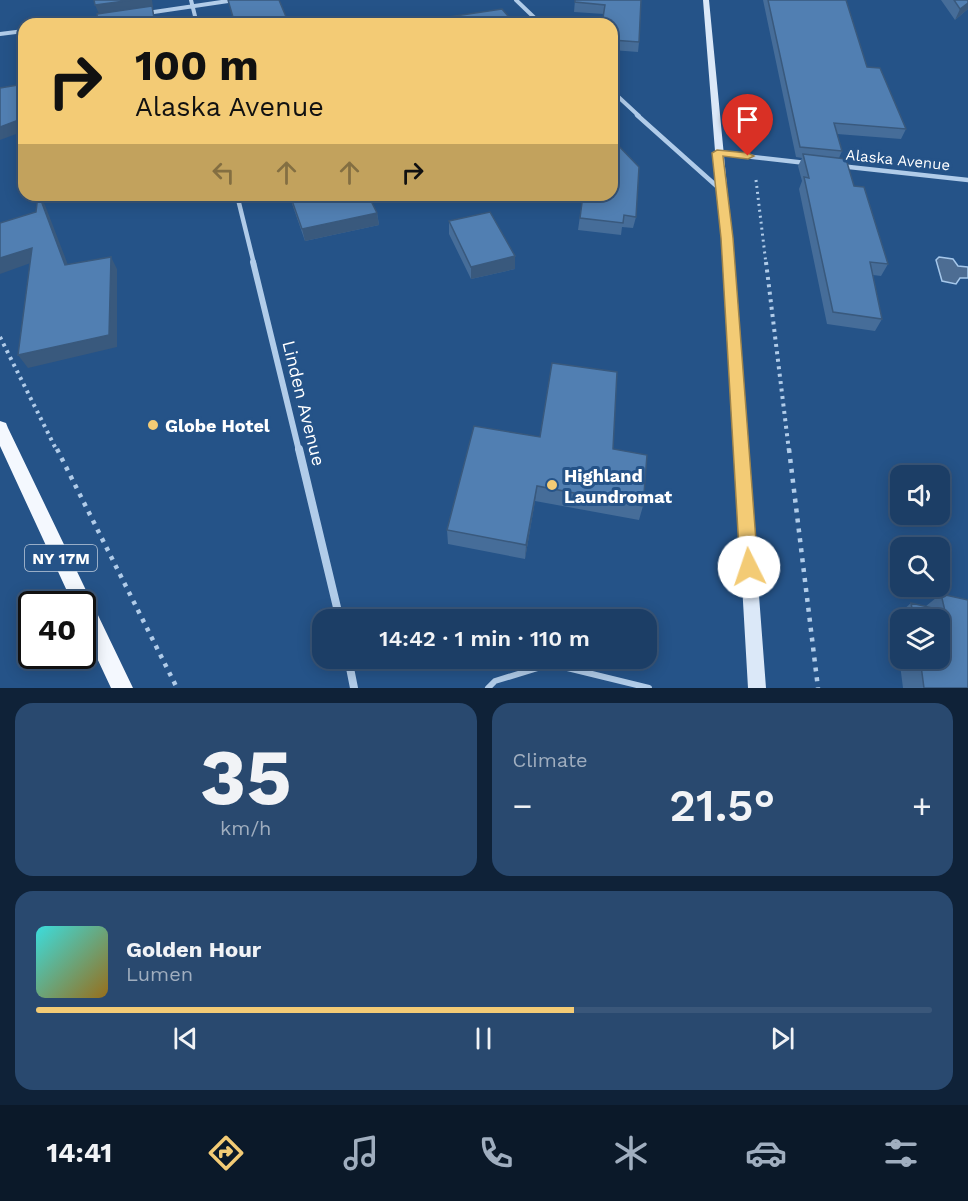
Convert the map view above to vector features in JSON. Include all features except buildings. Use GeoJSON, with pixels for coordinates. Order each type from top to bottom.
{"type":"FeatureCollection","features":[{"type":"Feature","properties":{"kind":"main road","name":"NY 17M"},"geometry":{"type":"LineString","coordinates":[[0,428],[122,688]]}},
{"type":"Feature","properties":{"kind":"street"},"geometry":{"type":"LineString","coordinates":[[191,0],[195,18]]}},
{"type":"Feature","properties":{"kind":"street"},"geometry":{"type":"LineString","coordinates":[[141,14],[235,0]]}},
{"type":"Feature","properties":{"kind":"street"},"geometry":{"type":"LineString","coordinates":[[516,0],[536,18]]}},
{"type":"Feature","properties":{"kind":"street"},"geometry":{"type":"LineString","coordinates":[[706,0],[717,153],[727,238],[757,688]]}},
{"type":"Feature","properties":{"kind":"street"},"geometry":{"type":"LineString","coordinates":[[0,34],[18,32]]}},
{"type":"Feature","properties":{"kind":"street"},"geometry":{"type":"LineString","coordinates":[[618,96],[721,190]]}},
{"type":"Feature","properties":{"kind":"street","name":"Alaska Avenue"},"geometry":{"type":"LineString","coordinates":[[717,153],[818,164]]}},
{"type":"Feature","properties":{"kind":"street","name":"Alaska Avenue"},"geometry":{"type":"LineString","coordinates":[[829,165],[968,180]]}},
{"type":"Feature","properties":{"kind":"street","name":"Linden Avenue"},"geometry":{"type":"LineString","coordinates":[[238,201],[337,609]]}},
{"type":"Feature","properties":{"kind":"street"},"geometry":{"type":"LineString","coordinates":[[350,669],[354,688]]}},
{"type":"Feature","properties":{"kind":"lane"},"geometry":{"type":"LineString","coordinates":[[488,688],[495,681],[551,664],[649,688]]}},
{"type":"Feature","properties":{"kind":"path"},"geometry":{"type":"LineString","coordinates":[[755,170],[818,688]]}},
{"type":"Feature","properties":{"kind":"path"},"geometry":{"type":"LineString","coordinates":[[0,337],[177,688]]}},
{"type":"Feature","properties":{"kind":"water"},"geometry":{"type":"Polygon","coordinates":[[[939,257],[953,259],[958,266],[968,267],[968,278],[960,278],[956,284],[942,281],[936,260],[939,257]]]}},
{"type":"Feature","properties":{"kind":"place","name":"Globe Hotel"},"geometry":{"type":"Point","coordinates":[153,425]}},
{"type":"Feature","properties":{"kind":"place","name":"Highland Laundromat"},"geometry":{"type":"Point","coordinates":[552,485]}},
{"type":"Feature","properties":{"kind":"route"},"geometry":{"type":"LineString","coordinates":[[748,156],[717,153],[727,238],[749,567]]}}]}
